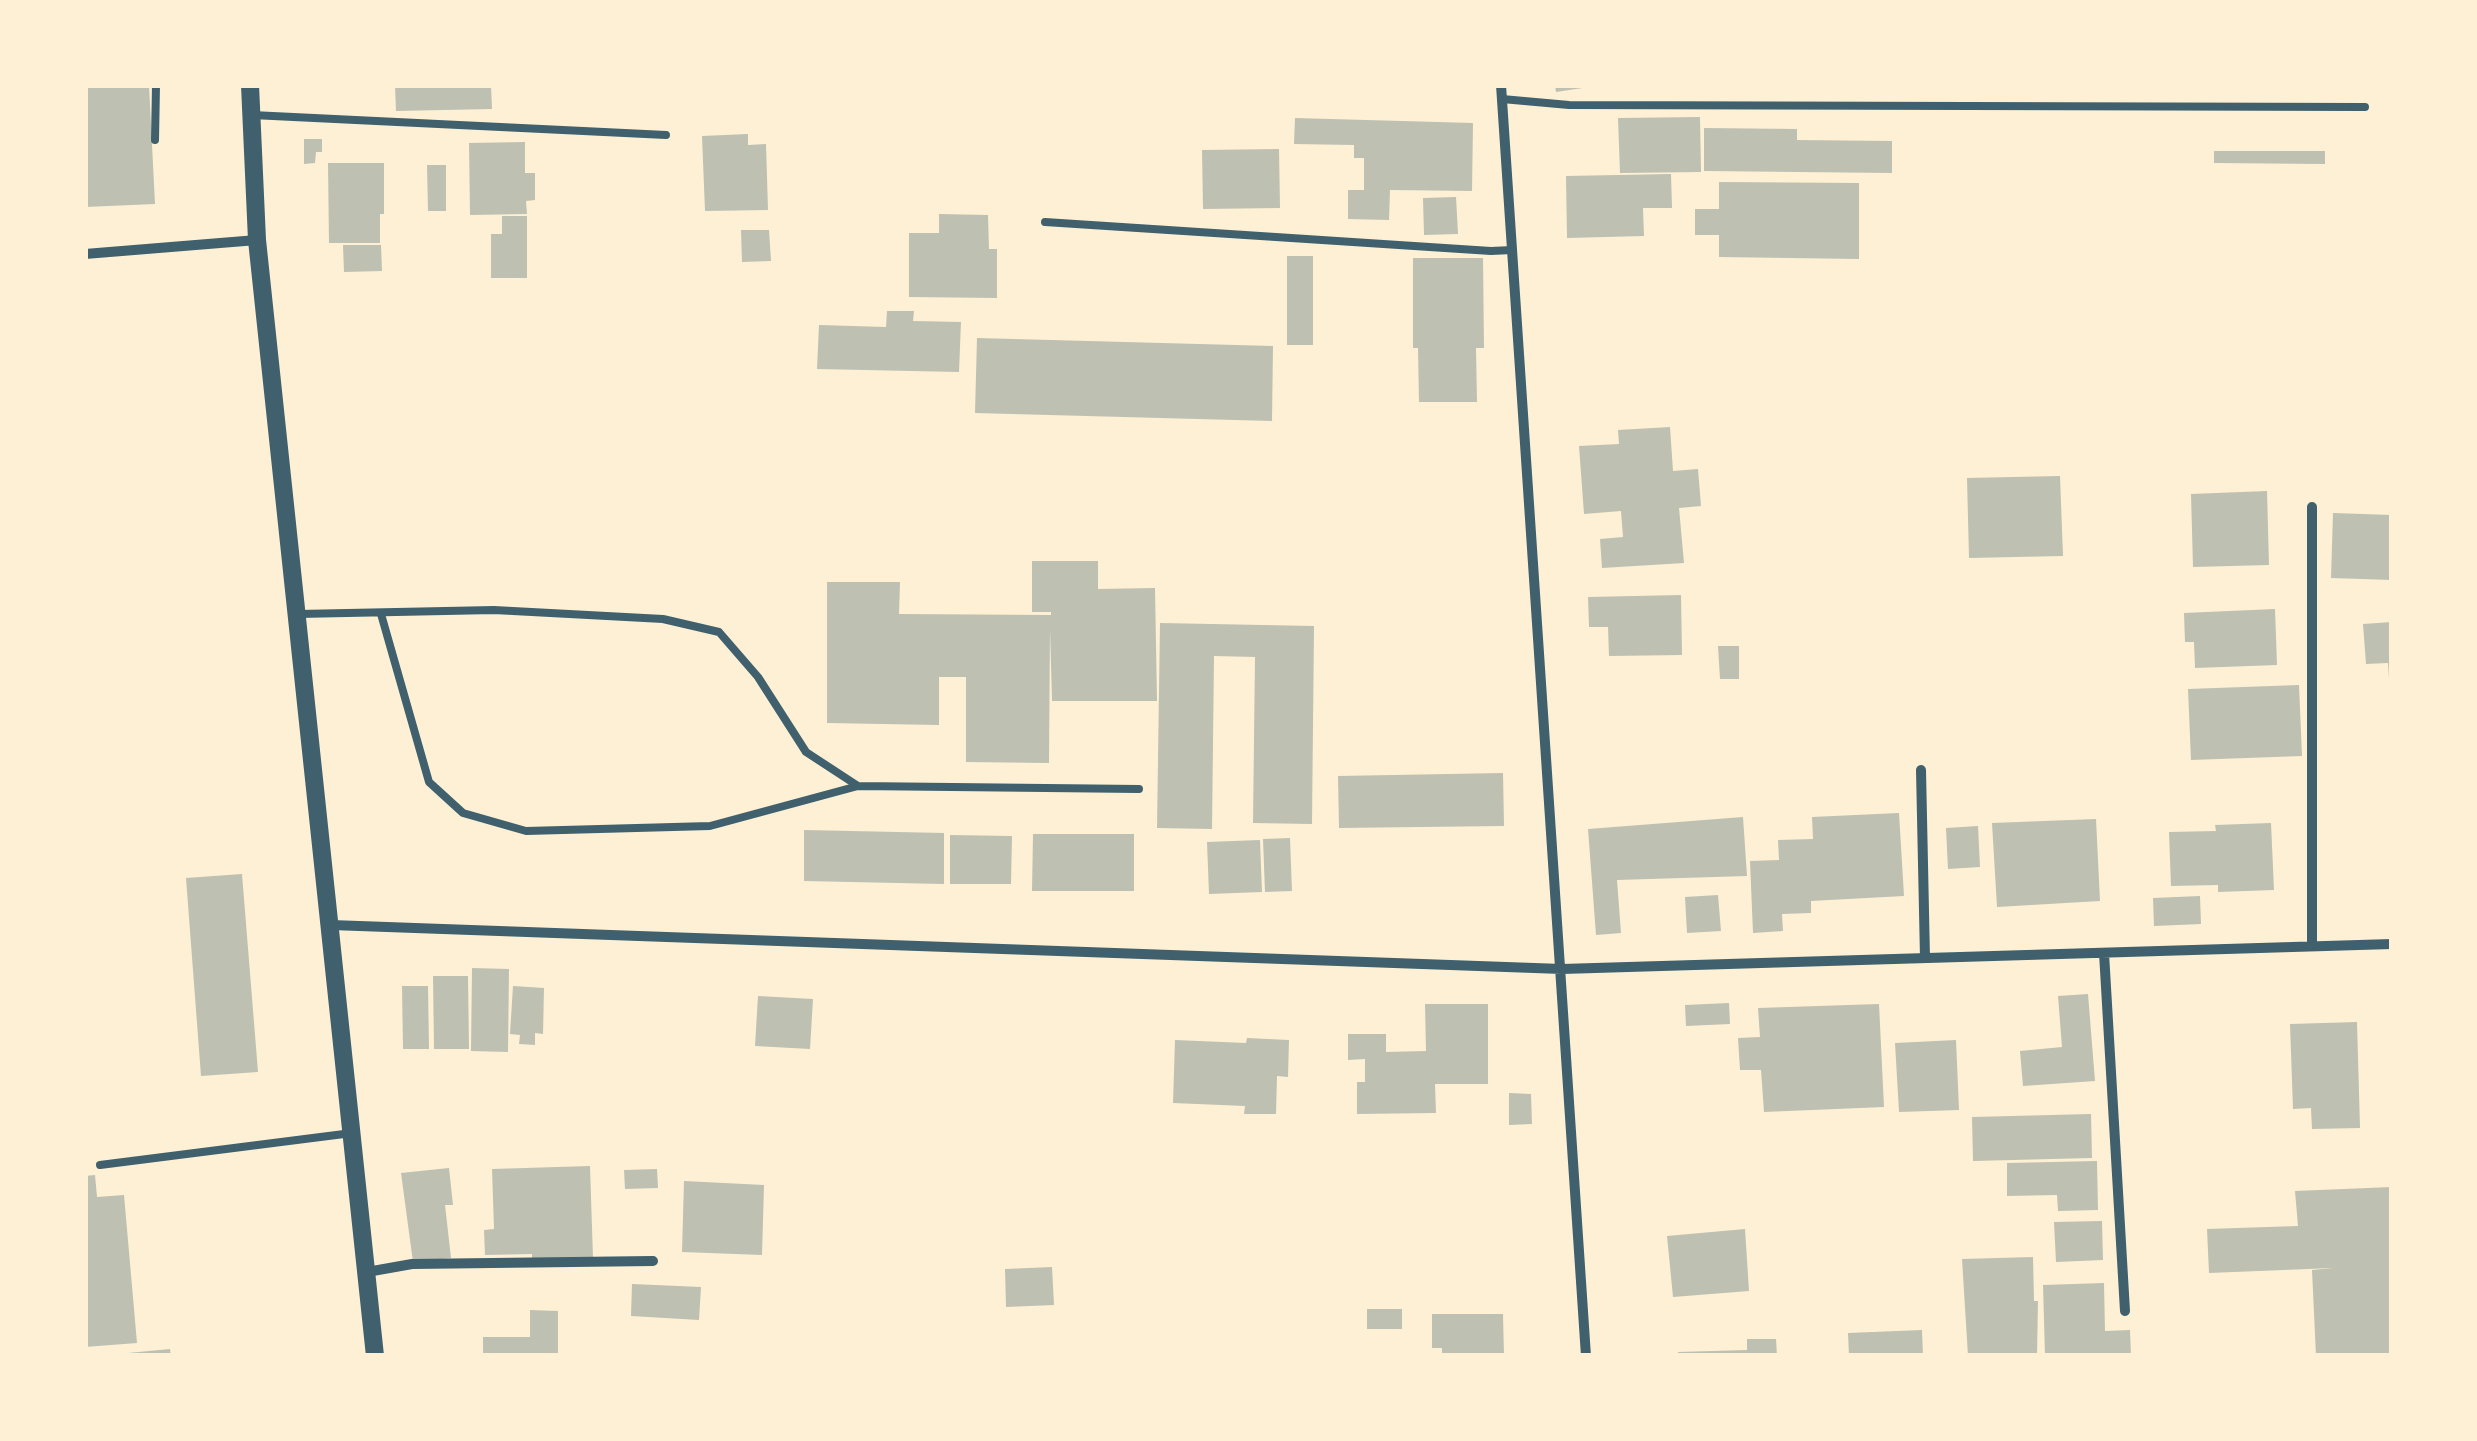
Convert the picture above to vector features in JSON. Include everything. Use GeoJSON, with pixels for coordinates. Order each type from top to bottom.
{"type":"FeatureCollection","features":[{"type":"Feature","properties":{"kind":"street"},"geometry":{"type":"LineString","coordinates":[[250,85],[257,240],[376,1356]]}},
{"type":"Feature","properties":{"kind":"street"},"geometry":{"type":"LineString","coordinates":[[1500,85],[1586,1356]]}},
{"type":"Feature","properties":{"kind":"street"},"geometry":{"type":"LineString","coordinates":[[85,254],[257,240]]}},
{"type":"Feature","properties":{"kind":"street"},"geometry":{"type":"LineString","coordinates":[[2312,506],[2312,946]]}},
{"type":"Feature","properties":{"kind":"street"},"geometry":{"type":"LineString","coordinates":[[1921,770],[1925,958]]}},
{"type":"Feature","properties":{"kind":"street"},"geometry":{"type":"LineString","coordinates":[[331,925],[1562,969],[2392,944]]}},
{"type":"Feature","properties":{"kind":"street"},"geometry":{"type":"LineString","coordinates":[[2104,953],[2125,1311]]}},
{"type":"Feature","properties":{"kind":"street"},"geometry":{"type":"LineString","coordinates":[[367,1272],[412,1264],[654,1261]]}},
{"type":"Feature","properties":{"kind":"lane"},"geometry":{"type":"LineString","coordinates":[[155,140],[156,85]]}},
{"type":"Feature","properties":{"kind":"lane"},"geometry":{"type":"LineString","coordinates":[[1502,99],[1569,105],[2365,107]]}},
{"type":"Feature","properties":{"kind":"lane"},"geometry":{"type":"LineString","coordinates":[[252,115],[666,135]]}},
{"type":"Feature","properties":{"kind":"lane"},"geometry":{"type":"LineString","coordinates":[[1045,222],[1512,250]]}},
{"type":"Feature","properties":{"kind":"lane"},"geometry":{"type":"LineString","coordinates":[[298,614],[494,610],[663,619],[719,632],[758,677],[806,752],[858,786]]}},
{"type":"Feature","properties":{"kind":"lane"},"geometry":{"type":"LineString","coordinates":[[381,614],[429,782],[463,814],[526,831],[710,826],[858,786],[1139,789]]}},
{"type":"Feature","properties":{"kind":"lane"},"geometry":{"type":"LineString","coordinates":[[100,1165],[352,1133]]}},
{"type":"Feature","properties":{"kind":"building"},"geometry":{"type":"Polygon","coordinates":[[[85,85],[149,85],[155,204],[85,207],[85,85]]]}},
{"type":"Feature","properties":{"kind":"building"},"geometry":{"type":"Polygon","coordinates":[[[395,85],[491,85],[492,109],[396,111],[395,85]]]}},
{"type":"Feature","properties":{"kind":"building"},"geometry":{"type":"Polygon","coordinates":[[[1555,85],[1588,85],[1589,87],[1556,92],[1555,85]]]}},
{"type":"Feature","properties":{"kind":"building"},"geometry":{"type":"Polygon","coordinates":[[[1700,117],[1701,172],[1620,173],[1618,118],[1700,117]]]}},
{"type":"Feature","properties":{"kind":"building"},"geometry":{"type":"Polygon","coordinates":[[[1295,118],[1473,123],[1472,191],[1390,190],[1389,220],[1348,219],[1348,190],[1364,190],[1364,158],[1354,158],[1354,145],[1294,144],[1295,118]]]}},
{"type":"Feature","properties":{"kind":"building"},"geometry":{"type":"Polygon","coordinates":[[[1704,128],[1797,129],[1797,140],[1892,141],[1892,173],[1704,171],[1704,128]]]}},
{"type":"Feature","properties":{"kind":"building"},"geometry":{"type":"Polygon","coordinates":[[[748,134],[748,145],[766,144],[768,210],[705,211],[702,136],[748,134]]]}},
{"type":"Feature","properties":{"kind":"building"},"geometry":{"type":"Polygon","coordinates":[[[304,139],[322,139],[322,152],[316,152],[315,163],[304,164],[304,139]]]}},
{"type":"Feature","properties":{"kind":"building"},"geometry":{"type":"Polygon","coordinates":[[[525,142],[525,173],[535,173],[535,200],[526,201],[527,214],[470,215],[469,143],[525,142]]]}},
{"type":"Feature","properties":{"kind":"building"},"geometry":{"type":"Polygon","coordinates":[[[1279,149],[1280,208],[1203,209],[1202,150],[1279,149]]]}},
{"type":"Feature","properties":{"kind":"building"},"geometry":{"type":"Polygon","coordinates":[[[2214,151],[2325,151],[2325,164],[2214,163],[2214,151]]]}},
{"type":"Feature","properties":{"kind":"building"},"geometry":{"type":"Polygon","coordinates":[[[328,163],[384,163],[380,243],[329,243],[328,163]]]}},
{"type":"Feature","properties":{"kind":"building"},"geometry":{"type":"Polygon","coordinates":[[[427,165],[446,165],[446,211],[428,211],[427,165]]]}},
{"type":"Feature","properties":{"kind":"building"},"geometry":{"type":"Polygon","coordinates":[[[1671,174],[1672,208],[1643,208],[1644,236],[1567,238],[1566,176],[1671,174]]]}},
{"type":"Feature","properties":{"kind":"building"},"geometry":{"type":"Polygon","coordinates":[[[1719,182],[1859,183],[1859,259],[1719,257],[1719,235],[1695,235],[1695,209],[1719,209],[1719,182]]]}},
{"type":"Feature","properties":{"kind":"building"},"geometry":{"type":"Polygon","coordinates":[[[1456,197],[1458,234],[1424,235],[1423,198],[1456,197]]]}},
{"type":"Feature","properties":{"kind":"building"},"geometry":{"type":"Polygon","coordinates":[[[939,214],[988,215],[989,249],[997,249],[997,298],[909,297],[909,233],[939,233],[939,214]]]}},
{"type":"Feature","properties":{"kind":"building"},"geometry":{"type":"Polygon","coordinates":[[[502,216],[527,216],[527,278],[491,278],[491,234],[502,234],[502,216]]]}},
{"type":"Feature","properties":{"kind":"building"},"geometry":{"type":"Polygon","coordinates":[[[741,230],[769,230],[771,261],[742,262],[741,230]]]}},
{"type":"Feature","properties":{"kind":"building"},"geometry":{"type":"Polygon","coordinates":[[[343,245],[381,245],[382,271],[344,272],[343,245]]]}},
{"type":"Feature","properties":{"kind":"building"},"geometry":{"type":"Polygon","coordinates":[[[1287,256],[1313,256],[1313,345],[1287,345],[1287,256]]]}},
{"type":"Feature","properties":{"kind":"building"},"geometry":{"type":"Polygon","coordinates":[[[1413,258],[1483,258],[1484,348],[1476,348],[1477,402],[1419,402],[1418,348],[1413,348],[1413,258]]]}},
{"type":"Feature","properties":{"kind":"building"},"geometry":{"type":"Polygon","coordinates":[[[887,311],[914,311],[913,321],[961,322],[959,372],[817,369],[819,325],[886,327],[887,311]]]}},
{"type":"Feature","properties":{"kind":"building"},"geometry":{"type":"Polygon","coordinates":[[[977,338],[1273,346],[1272,421],[975,413],[977,338]]]}},
{"type":"Feature","properties":{"kind":"building"},"geometry":{"type":"Polygon","coordinates":[[[1670,427],[1673,471],[1698,469],[1701,506],[1679,508],[1684,563],[1602,568],[1600,539],[1623,537],[1621,511],[1584,514],[1579,446],[1619,444],[1618,430],[1670,427]]]}},
{"type":"Feature","properties":{"kind":"building"},"geometry":{"type":"Polygon","coordinates":[[[2060,476],[2063,556],[1969,558],[1967,478],[2060,476]]]}},
{"type":"Feature","properties":{"kind":"building"},"geometry":{"type":"Polygon","coordinates":[[[2267,491],[2269,565],[2193,567],[2191,494],[2267,491]]]}},
{"type":"Feature","properties":{"kind":"building"},"geometry":{"type":"Polygon","coordinates":[[[2333,513],[2392,515],[2392,580],[2331,578],[2333,513]]]}},
{"type":"Feature","properties":{"kind":"building"},"geometry":{"type":"Polygon","coordinates":[[[1032,561],[1098,561],[1098,589],[1155,588],[1157,701],[1052,701],[1050,628],[1049,763],[966,762],[966,677],[939,677],[939,725],[827,723],[827,582],[900,582],[899,614],[1051,615],[1032,612],[1032,561]]]}},
{"type":"Feature","properties":{"kind":"building"},"geometry":{"type":"Polygon","coordinates":[[[1681,595],[1682,655],[1609,656],[1608,627],[1589,627],[1588,597],[1681,595]]]}},
{"type":"Feature","properties":{"kind":"building"},"geometry":{"type":"Polygon","coordinates":[[[2275,609],[2277,665],[2195,668],[2194,642],[2185,642],[2184,613],[2275,609]]]}},
{"type":"Feature","properties":{"kind":"building"},"geometry":{"type":"Polygon","coordinates":[[[2392,622],[2389,679],[2388,663],[2366,664],[2363,624],[2392,622]]]}},
{"type":"Feature","properties":{"kind":"building"},"geometry":{"type":"Polygon","coordinates":[[[1160,623],[1314,626],[1312,824],[1253,823],[1255,657],[1214,656],[1212,829],[1157,828],[1160,623]]]}},
{"type":"Feature","properties":{"kind":"building"},"geometry":{"type":"Polygon","coordinates":[[[1718,646],[1739,646],[1739,679],[1720,679],[1718,646]]]}},
{"type":"Feature","properties":{"kind":"building"},"geometry":{"type":"Polygon","coordinates":[[[2299,685],[2302,756],[2191,760],[2188,689],[2299,685]]]}},
{"type":"Feature","properties":{"kind":"building"},"geometry":{"type":"Polygon","coordinates":[[[1503,773],[1504,826],[1339,828],[1338,776],[1503,773]]]}},
{"type":"Feature","properties":{"kind":"building"},"geometry":{"type":"Polygon","coordinates":[[[1899,813],[1904,896],[1811,901],[1811,913],[1782,914],[1783,931],[1753,933],[1750,861],[1779,860],[1778,840],[1813,839],[1812,817],[1899,813]]]}},
{"type":"Feature","properties":{"kind":"building"},"geometry":{"type":"Polygon","coordinates":[[[1743,817],[1747,876],[1617,880],[1621,933],[1596,935],[1588,829],[1743,817]]]}},
{"type":"Feature","properties":{"kind":"building"},"geometry":{"type":"Polygon","coordinates":[[[2096,819],[2100,901],[1997,907],[1992,823],[2096,819]]]}},
{"type":"Feature","properties":{"kind":"building"},"geometry":{"type":"Polygon","coordinates":[[[2271,823],[2274,890],[2218,892],[2218,885],[2171,886],[2169,832],[2216,831],[2215,825],[2271,823]]]}},
{"type":"Feature","properties":{"kind":"building"},"geometry":{"type":"Polygon","coordinates":[[[1978,826],[1980,867],[1948,869],[1946,828],[1978,826]]]}},
{"type":"Feature","properties":{"kind":"building"},"geometry":{"type":"Polygon","coordinates":[[[804,830],[944,833],[944,884],[804,881],[804,830]]]}},
{"type":"Feature","properties":{"kind":"building"},"geometry":{"type":"Polygon","coordinates":[[[1033,834],[1134,834],[1134,891],[1032,891],[1033,834]]]}},
{"type":"Feature","properties":{"kind":"building"},"geometry":{"type":"Polygon","coordinates":[[[950,835],[1012,836],[1011,884],[950,884],[950,835]]]}},
{"type":"Feature","properties":{"kind":"building"},"geometry":{"type":"Polygon","coordinates":[[[1290,838],[1292,891],[1265,892],[1263,839],[1290,838]]]}},
{"type":"Feature","properties":{"kind":"building"},"geometry":{"type":"Polygon","coordinates":[[[1260,840],[1262,892],[1209,894],[1207,842],[1260,840]]]}},
{"type":"Feature","properties":{"kind":"building"},"geometry":{"type":"Polygon","coordinates":[[[242,874],[258,1072],[201,1076],[186,878],[242,874]]]}},
{"type":"Feature","properties":{"kind":"building"},"geometry":{"type":"Polygon","coordinates":[[[1718,895],[1721,931],[1687,933],[1685,897],[1718,895]]]}},
{"type":"Feature","properties":{"kind":"building"},"geometry":{"type":"Polygon","coordinates":[[[2200,896],[2201,924],[2154,926],[2153,898],[2200,896]]]}},
{"type":"Feature","properties":{"kind":"building"},"geometry":{"type":"Polygon","coordinates":[[[472,968],[509,969],[508,1052],[471,1051],[472,968]]]}},
{"type":"Feature","properties":{"kind":"building"},"geometry":{"type":"Polygon","coordinates":[[[433,976],[468,976],[469,1049],[434,1049],[433,976]]]}},
{"type":"Feature","properties":{"kind":"building"},"geometry":{"type":"Polygon","coordinates":[[[402,986],[428,986],[429,1049],[403,1049],[402,986]]]}},
{"type":"Feature","properties":{"kind":"building"},"geometry":{"type":"Polygon","coordinates":[[[513,986],[544,988],[543,1034],[535,1033],[535,1045],[519,1044],[520,1035],[510,1034],[513,986]]]}},
{"type":"Feature","properties":{"kind":"building"},"geometry":{"type":"Polygon","coordinates":[[[2088,994],[2095,1081],[2023,1086],[2020,1051],[2062,1047],[2058,996],[2088,994]]]}},
{"type":"Feature","properties":{"kind":"building"},"geometry":{"type":"Polygon","coordinates":[[[758,996],[813,999],[810,1049],[755,1046],[758,996]]]}},
{"type":"Feature","properties":{"kind":"building"},"geometry":{"type":"Polygon","coordinates":[[[1729,1003],[1730,1024],[1686,1026],[1685,1005],[1729,1003]]]}},
{"type":"Feature","properties":{"kind":"building"},"geometry":{"type":"Polygon","coordinates":[[[1425,1004],[1488,1004],[1488,1084],[1435,1084],[1436,1113],[1357,1114],[1357,1082],[1365,1082],[1365,1059],[1348,1060],[1348,1034],[1386,1034],[1386,1052],[1426,1051],[1425,1004]]]}},
{"type":"Feature","properties":{"kind":"building"},"geometry":{"type":"Polygon","coordinates":[[[1879,1004],[1884,1107],[1764,1112],[1761,1070],[1740,1070],[1738,1038],[1760,1037],[1758,1008],[1879,1004]]]}},
{"type":"Feature","properties":{"kind":"building"},"geometry":{"type":"Polygon","coordinates":[[[2357,1022],[2360,1128],[2312,1129],[2311,1108],[2293,1109],[2290,1024],[2357,1022]]]}},
{"type":"Feature","properties":{"kind":"building"},"geometry":{"type":"Polygon","coordinates":[[[1247,1038],[1289,1040],[1288,1077],[1277,1076],[1276,1114],[1244,1114],[1245,1106],[1173,1103],[1175,1040],[1246,1043],[1247,1038]]]}},
{"type":"Feature","properties":{"kind":"building"},"geometry":{"type":"Polygon","coordinates":[[[1956,1040],[1959,1110],[1899,1112],[1895,1043],[1956,1040]]]}},
{"type":"Feature","properties":{"kind":"building"},"geometry":{"type":"Polygon","coordinates":[[[1509,1093],[1531,1094],[1532,1124],[1509,1125],[1509,1093]]]}},
{"type":"Feature","properties":{"kind":"building"},"geometry":{"type":"Polygon","coordinates":[[[2091,1114],[2092,1158],[1973,1161],[1972,1117],[2091,1114]]]}},
{"type":"Feature","properties":{"kind":"building"},"geometry":{"type":"Polygon","coordinates":[[[2097,1161],[2098,1210],[2058,1211],[2057,1195],[2007,1196],[2007,1163],[2097,1161]]]}},
{"type":"Feature","properties":{"kind":"building"},"geometry":{"type":"Polygon","coordinates":[[[590,1166],[593,1258],[532,1260],[532,1254],[485,1255],[484,1230],[494,1229],[492,1169],[590,1166]]]}},
{"type":"Feature","properties":{"kind":"building"},"geometry":{"type":"Polygon","coordinates":[[[449,1168],[453,1205],[445,1205],[451,1258],[413,1262],[401,1173],[449,1168]]]}},
{"type":"Feature","properties":{"kind":"building"},"geometry":{"type":"Polygon","coordinates":[[[657,1169],[658,1188],[625,1189],[624,1170],[657,1169]]]}},
{"type":"Feature","properties":{"kind":"building"},"geometry":{"type":"Polygon","coordinates":[[[95,1175],[97,1197],[124,1195],[137,1343],[85,1347],[85,1176],[95,1175]]]}},
{"type":"Feature","properties":{"kind":"building"},"geometry":{"type":"Polygon","coordinates":[[[684,1181],[764,1185],[762,1255],[682,1252],[684,1181]]]}},
{"type":"Feature","properties":{"kind":"building"},"geometry":{"type":"Polygon","coordinates":[[[2392,1187],[2392,1356],[2316,1356],[2312,1270],[2333,1268],[2209,1273],[2207,1229],[2298,1226],[2295,1191],[2392,1187]]]}},
{"type":"Feature","properties":{"kind":"building"},"geometry":{"type":"Polygon","coordinates":[[[2102,1221],[2103,1260],[2056,1262],[2054,1222],[2102,1221]]]}},
{"type":"Feature","properties":{"kind":"building"},"geometry":{"type":"Polygon","coordinates":[[[1745,1229],[1749,1291],[1673,1297],[1667,1236],[1745,1229]]]}},
{"type":"Feature","properties":{"kind":"building"},"geometry":{"type":"Polygon","coordinates":[[[2033,1257],[2034,1301],[2038,1301],[2037,1356],[1968,1356],[1962,1259],[2033,1257]]]}},
{"type":"Feature","properties":{"kind":"building"},"geometry":{"type":"Polygon","coordinates":[[[1052,1267],[1054,1305],[1006,1307],[1005,1269],[1052,1267]]]}},
{"type":"Feature","properties":{"kind":"building"},"geometry":{"type":"Polygon","coordinates":[[[2104,1283],[2105,1331],[2130,1330],[2131,1356],[2045,1356],[2043,1285],[2104,1283]]]}},
{"type":"Feature","properties":{"kind":"building"},"geometry":{"type":"Polygon","coordinates":[[[632,1284],[701,1287],[699,1320],[631,1316],[632,1284]]]}},
{"type":"Feature","properties":{"kind":"building"},"geometry":{"type":"Polygon","coordinates":[[[1367,1309],[1402,1309],[1402,1329],[1367,1329],[1367,1309]]]}},
{"type":"Feature","properties":{"kind":"building"},"geometry":{"type":"Polygon","coordinates":[[[530,1310],[558,1311],[558,1356],[483,1356],[483,1337],[530,1337],[530,1310]]]}},
{"type":"Feature","properties":{"kind":"building"},"geometry":{"type":"Polygon","coordinates":[[[1432,1314],[1503,1314],[1504,1356],[1442,1356],[1442,1348],[1432,1348],[1432,1314]]]}},
{"type":"Feature","properties":{"kind":"building"},"geometry":{"type":"Polygon","coordinates":[[[1922,1330],[1923,1356],[1849,1356],[1848,1333],[1922,1330]]]}},
{"type":"Feature","properties":{"kind":"building"},"geometry":{"type":"Polygon","coordinates":[[[1747,1339],[1776,1339],[1777,1356],[1678,1356],[1678,1352],[1747,1350],[1747,1339]]]}},
{"type":"Feature","properties":{"kind":"building"},"geometry":{"type":"Polygon","coordinates":[[[170,1349],[171,1356],[128,1356],[128,1353],[170,1349]]]}}]}
